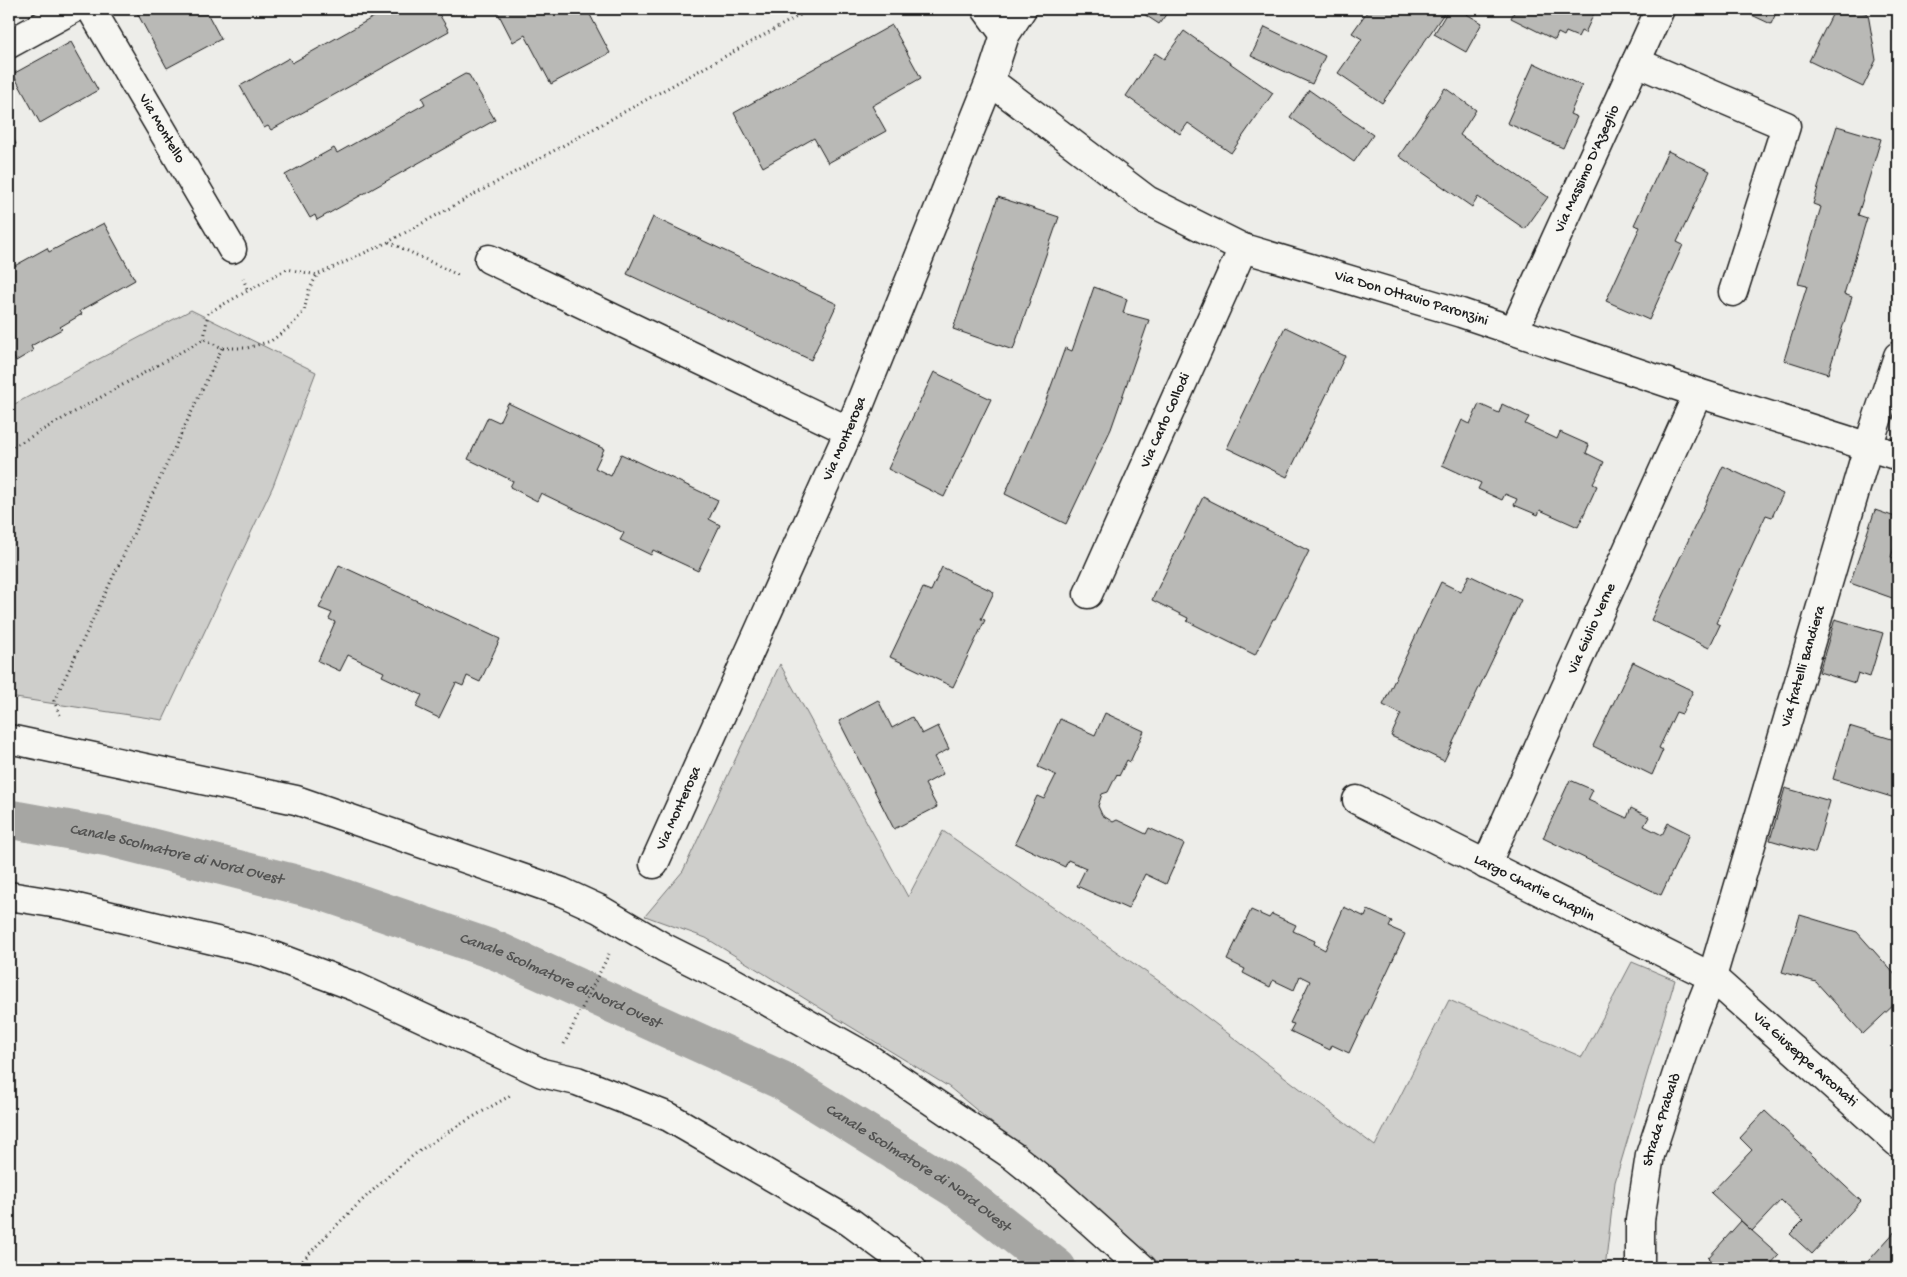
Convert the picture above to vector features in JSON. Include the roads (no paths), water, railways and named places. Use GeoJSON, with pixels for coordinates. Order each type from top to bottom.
{"type":"FeatureCollection","features":[{"type":"Feature","properties":{"kind":"street"},"geometry":{"type":"LineString","coordinates":[[9,44],[73,9]]}},
{"type":"Feature","properties":{"kind":"street","name":"Via Montello"},"geometry":{"type":"LineString","coordinates":[[91,9],[232,249]]}},
{"type":"Feature","properties":{"kind":"street"},"geometry":{"type":"LineString","coordinates":[[986,9],[1005,35]]}},
{"type":"Feature","properties":{"kind":"street","name":"Via Monterosa"},"geometry":{"type":"LineString","coordinates":[[654,864],[849,431],[990,81],[1005,35],[1022,9]]}},
{"type":"Feature","properties":{"kind":"street","name":"Via Massimo D'Azeglio"},"geometry":{"type":"LineString","coordinates":[[1514,331],[1660,9]]}},
{"type":"Feature","properties":{"kind":"street"},"geometry":{"type":"LineString","coordinates":[[1636,62],[1786,126],[1733,292]]}},
{"type":"Feature","properties":{"kind":"street","name":"Via Don Ottavio Paronzini"},"geometry":{"type":"LineString","coordinates":[[990,81],[1147,200],[1244,248],[1451,310],[1698,393],[1898,456]]}},
{"type":"Feature","properties":{"kind":"street","name":"Via Carlo Collodi"},"geometry":{"type":"LineString","coordinates":[[1088,594],[1244,248]]}},
{"type":"Feature","properties":{"kind":"street"},"geometry":{"type":"LineString","coordinates":[[489,259],[849,431]]}},
{"type":"Feature","properties":{"kind":"street","name":"Via fratelli Bandiera"},"geometry":{"type":"LineString","coordinates":[[1712,977],[1868,447],[1898,356]]}},
{"type":"Feature","properties":{"kind":"street","name":"Via Giulio Verne"},"geometry":{"type":"LineString","coordinates":[[1486,865],[1698,393]]}},
{"type":"Feature","properties":{"kind":"street"},"geometry":{"type":"LineString","coordinates":[[9,739],[304,802],[562,892],[625,924],[865,1056],[1013,1156],[1053,1188],[1142,1268]]}},
{"type":"Feature","properties":{"kind":"street","name":"Largo Charlie Chaplin"},"geometry":{"type":"LineString","coordinates":[[1357,800],[1712,977]]}},
{"type":"Feature","properties":{"kind":"street"},"geometry":{"type":"LineString","coordinates":[[9,896],[74,907],[263,952],[356,986],[542,1073],[577,1081],[669,1117],[850,1222],[912,1268]]}},
{"type":"Feature","properties":{"kind":"street","name":"Via Giuseppe Arconati"},"geometry":{"type":"LineString","coordinates":[[1712,977],[1898,1143]]}},
{"type":"Feature","properties":{"kind":"street","name":"Strada Prabalò"},"geometry":{"type":"LineString","coordinates":[[1640,1268],[1640,1220],[1650,1155],[1694,1022],[1712,977]]}},
{"type":"Feature","properties":{"kind":"waterway","name":"Canale Scolmatore di Nord Ovest"},"geometry":{"type":"LineString","coordinates":[[9,819],[109,837],[319,890],[497,951],[781,1080],[958,1190],[1057,1268]]}}]}
